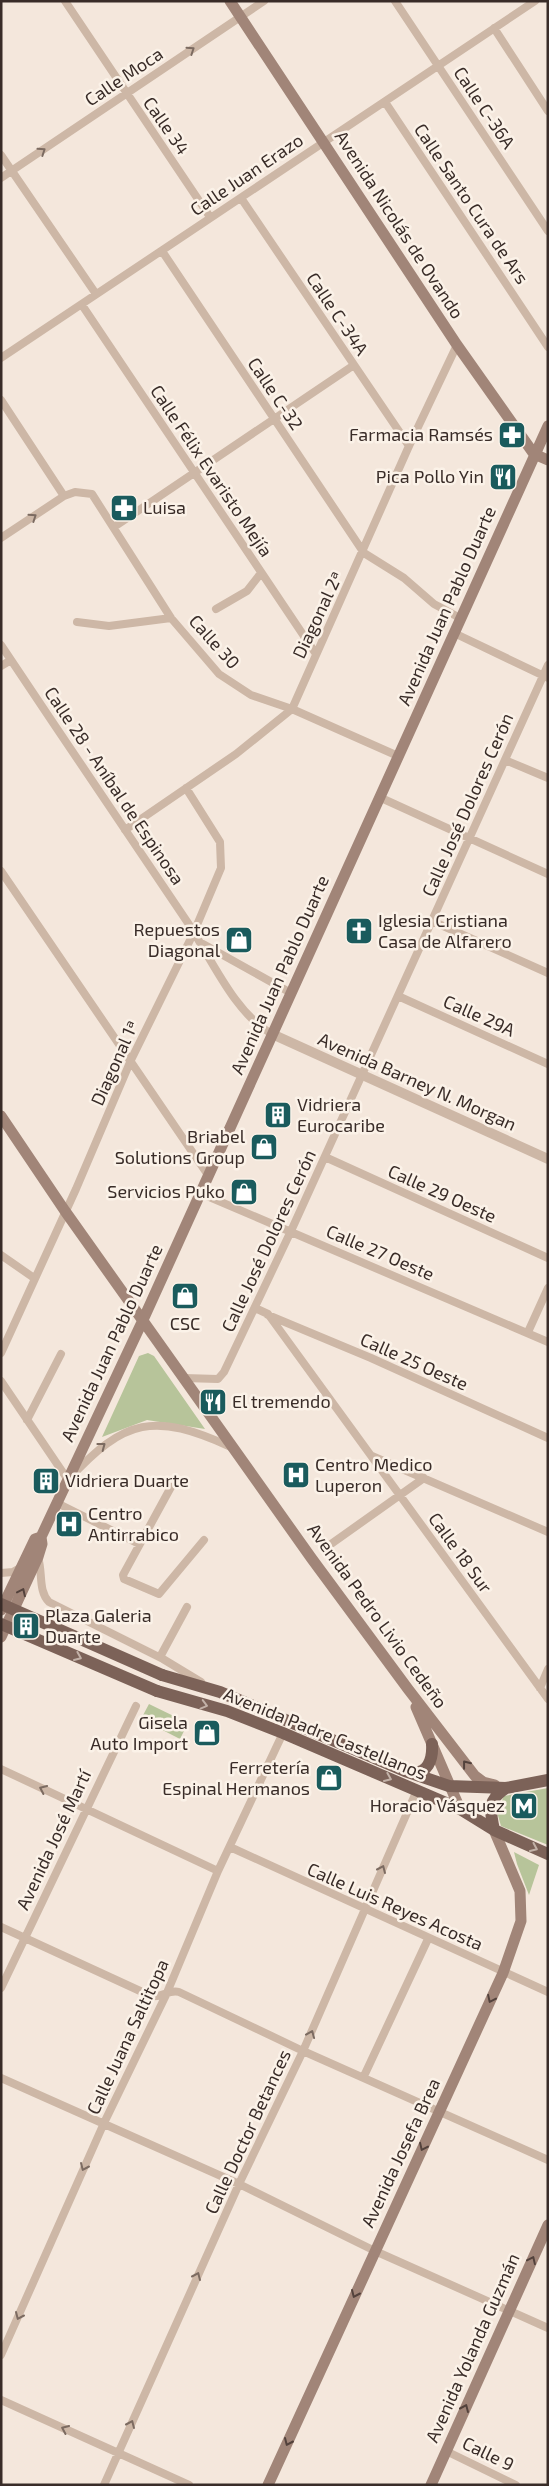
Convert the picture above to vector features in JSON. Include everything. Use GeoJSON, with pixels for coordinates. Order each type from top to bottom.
{"type":"FeatureCollection","features":[{"type":"Feature","properties":{"kind":"main road","name":"Avenida Nicolás de Ovando"},"geometry":{"type":"LineString","coordinates":[[230,1],[457,345],[534,454]]}},
{"type":"Feature","properties":{"kind":"main road","name":"Avenida Juan Pablo Duarte"},"geometry":{"type":"LineString","coordinates":[[1,1637],[38,1557],[42,1544],[41,1537],[143,1320],[548,426]]}},
{"type":"Feature","properties":{"kind":"main road"},"geometry":{"type":"LineString","coordinates":[[534,454],[548,460]]}},
{"type":"Feature","properties":{"kind":"main road","name":"Avenida Pedro Livio Cedeño"},"geometry":{"type":"LineString","coordinates":[[1,1116],[64,1211],[408,1689],[475,1776],[483,1782],[506,1788]]}},
{"type":"Feature","properties":{"kind":"main road","name":"Avenida Juan Pablo Duarte"},"geometry":{"type":"LineString","coordinates":[[1,1610],[35,1539],[41,1537]]}},
{"type":"Feature","properties":{"kind":"main road","name":"Avenida Padre Castellanos"},"geometry":{"type":"LineString","coordinates":[[1,1604],[162,1675],[220,1692],[404,1771],[449,1786],[506,1788],[547,1780]]}},
{"type":"Feature","properties":{"kind":"main road","name":"Avenida Padre Castellanos"},"geometry":{"type":"LineString","coordinates":[[1,1624],[158,1691],[227,1711],[284,1733],[460,1809],[494,1830],[548,1854]]}},
{"type":"Feature","properties":{"kind":"main road"},"geometry":{"type":"LineString","coordinates":[[408,1689],[460,1809]]}},
{"type":"Feature","properties":{"kind":"main road"},"geometry":{"type":"LineString","coordinates":[[404,1771],[418,1772],[430,1764],[433,1758],[432,1744]]}},
{"type":"Feature","properties":{"kind":"main road"},"geometry":{"type":"LineString","coordinates":[[494,1830],[490,1810],[496,1794],[506,1788]]}},
{"type":"Feature","properties":{"kind":"main road","name":"Avenida Josefa Brea"},"geometry":{"type":"LineString","coordinates":[[268,2485],[374,2250],[503,1973],[521,1921],[520,1891],[494,1830]]}},
{"type":"Feature","properties":{"kind":"main road","name":"Avenida Yolanda Guzmán"},"geometry":{"type":"LineString","coordinates":[[431,2485],[508,2310],[548,2225]]}},
{"type":"Feature","properties":{"kind":"street","name":"Calle 34"},"geometry":{"type":"LineString","coordinates":[[64,1],[210,217]]}},
{"type":"Feature","properties":{"kind":"street","name":"Calle Moca"},"geometry":{"type":"LineString","coordinates":[[1,178],[264,1]]}},
{"type":"Feature","properties":{"kind":"street","name":"Calle Juan Erazo"},"geometry":{"type":"LineString","coordinates":[[1,358],[210,217],[439,67],[535,1]]}},
{"type":"Feature","properties":{"kind":"street","name":"Calle C-36A"},"geometry":{"type":"LineString","coordinates":[[398,2],[548,231]]}},
{"type":"Feature","properties":{"kind":"street"},"geometry":{"type":"LineString","coordinates":[[494,28],[548,111]]}},
{"type":"Feature","properties":{"kind":"street","name":"Calle Santo Cura de Ars"},"geometry":{"type":"LineString","coordinates":[[385,102],[548,347]]}},
{"type":"Feature","properties":{"kind":"street"},"geometry":{"type":"LineString","coordinates":[[1,156],[96,294]]}},
{"type":"Feature","properties":{"kind":"street","name":"Calle C-34A"},"geometry":{"type":"LineString","coordinates":[[241,198],[409,446]]}},
{"type":"Feature","properties":{"kind":"street","name":"Calle C-32"},"geometry":{"type":"LineString","coordinates":[[162,251],[364,552]]}},
{"type":"Feature","properties":{"kind":"street","name":"Calle Félix Evaristo Mejía"},"geometry":{"type":"LineString","coordinates":[[82,304],[260,573],[316,654]]}},
{"type":"Feature","properties":{"kind":"street","name":"Diagonal 2ª"},"geometry":{"type":"LineString","coordinates":[[125,830],[236,754],[292,709],[364,552],[409,446],[457,345]]}},
{"type":"Feature","properties":{"kind":"street"},"geometry":{"type":"LineString","coordinates":[[114,527],[354,366]]}},
{"type":"Feature","properties":{"kind":"street"},"geometry":{"type":"LineString","coordinates":[[1,400],[64,496],[1,538]]}},
{"type":"Feature","properties":{"kind":"street","name":"Calle 30"},"geometry":{"type":"LineString","coordinates":[[64,496],[75,492],[92,494],[171,618],[219,674],[251,695],[292,709],[398,756]]}},
{"type":"Feature","properties":{"kind":"street"},"geometry":{"type":"LineString","coordinates":[[364,552],[404,578],[434,604],[460,618]]}},
{"type":"Feature","properties":{"kind":"street"},"geometry":{"type":"LineString","coordinates":[[216,609],[247,591],[260,573]]}},
{"type":"Feature","properties":{"kind":"street"},"geometry":{"type":"LineString","coordinates":[[77,622],[109,626],[171,618]]}},
{"type":"Feature","properties":{"kind":"street"},"geometry":{"type":"LineString","coordinates":[[454,633],[545,677]]}},
{"type":"Feature","properties":{"kind":"street","name":"Calle 28 - Aníbal de Espinosa"},"geometry":{"type":"LineString","coordinates":[[1,645],[247,1014],[261,1028],[272,1034]]}},
{"type":"Feature","properties":{"kind":"street"},"geometry":{"type":"LineString","coordinates":[[1,666],[11,660]]}},
{"type":"Feature","properties":{"kind":"street","name":"Calle José Dolores Cerón"},"geometry":{"type":"LineString","coordinates":[[184,1378],[218,1379],[224,1372],[291,1231],[469,838],[545,677],[548,665]]}},
{"type":"Feature","properties":{"kind":"street"},"geometry":{"type":"LineString","coordinates":[[505,760],[548,778]]}},
{"type":"Feature","properties":{"kind":"street","name":"Diagonal 1ª"},"geometry":{"type":"LineString","coordinates":[[1,1354],[64,1211],[76,1189],[131,1060],[194,932],[221,868],[220,842],[186,788]]}},
{"type":"Feature","properties":{"kind":"street"},"geometry":{"type":"LineString","coordinates":[[379,797],[548,874]]}},
{"type":"Feature","properties":{"kind":"street"},"geometry":{"type":"LineString","coordinates":[[1,871],[208,1175]]}},
{"type":"Feature","properties":{"kind":"street"},"geometry":{"type":"LineString","coordinates":[[432,920],[548,973]]}},
{"type":"Feature","properties":{"kind":"street"},"geometry":{"type":"LineString","coordinates":[[201,944],[291,993]]}},
{"type":"Feature","properties":{"kind":"street","name":"Calle 29A"},"geometry":{"type":"LineString","coordinates":[[398,996],[548,1064]]}},
{"type":"Feature","properties":{"kind":"street","name":"Avenida Barney N. Morgan"},"geometry":{"type":"LineString","coordinates":[[272,1034],[548,1159]]}},
{"type":"Feature","properties":{"kind":"street","name":"Calle 29 Oeste"},"geometry":{"type":"LineString","coordinates":[[325,1156],[548,1258]]}},
{"type":"Feature","properties":{"kind":"street","name":"Calle 27 Oeste"},"geometry":{"type":"LineString","coordinates":[[200,1193],[548,1342]]}},
{"type":"Feature","properties":{"kind":"street"},"geometry":{"type":"LineString","coordinates":[[1,1255],[34,1278]]}},
{"type":"Feature","properties":{"kind":"street"},"geometry":{"type":"LineString","coordinates":[[528,1332],[548,1288]]}},
{"type":"Feature","properties":{"kind":"street","name":"Calle 18 Sur"},"geometry":{"type":"LineString","coordinates":[[255,1308],[268,1314],[548,1699]]}},
{"type":"Feature","properties":{"kind":"street","name":"Calle 25 Oeste"},"geometry":{"type":"LineString","coordinates":[[268,1314],[548,1438]]}},
{"type":"Feature","properties":{"kind":"street"},"geometry":{"type":"LineString","coordinates":[[27,1420],[61,1354]]}},
{"type":"Feature","properties":{"kind":"street"},"geometry":{"type":"LineString","coordinates":[[1,1381],[68,1480],[91,1454],[117,1435],[148,1425],[171,1426],[192,1431],[234,1448]]}},
{"type":"Feature","properties":{"kind":"street"},"geometry":{"type":"LineString","coordinates":[[370,1455],[548,1532]]}},
{"type":"Feature","properties":{"kind":"street"},"geometry":{"type":"LineString","coordinates":[[324,1549],[424,1478]]}},
{"type":"Feature","properties":{"kind":"street"},"geometry":{"type":"LineString","coordinates":[[171,1487],[139,1544],[123,1578],[158,1594],[204,1540]]}},
{"type":"Feature","properties":{"kind":"street"},"geometry":{"type":"LineString","coordinates":[[57,1503],[139,1544]]}},
{"type":"Feature","properties":{"kind":"street"},"geometry":{"type":"LineString","coordinates":[[38,1557],[42,1570],[42,1593],[49,1602],[160,1657],[220,1692]]}},
{"type":"Feature","properties":{"kind":"street"},"geometry":{"type":"LineString","coordinates":[[1,1573],[13,1572],[20,1568]]}},
{"type":"Feature","properties":{"kind":"street"},"geometry":{"type":"LineString","coordinates":[[160,1657],[188,1607]]}},
{"type":"Feature","properties":{"kind":"street"},"geometry":{"type":"LineString","coordinates":[[540,1688],[548,1669]]}},
{"type":"Feature","properties":{"kind":"street","name":"Avenida José Martí"},"geometry":{"type":"LineString","coordinates":[[1,1988],[85,1808],[136,1706]]}},
{"type":"Feature","properties":{"kind":"street","name":"Calle Juana Saltitopa"},"geometry":{"type":"LineString","coordinates":[[1,2355],[104,2122],[166,1995],[218,1871],[284,1733]]}},
{"type":"Feature","properties":{"kind":"street"},"geometry":{"type":"LineString","coordinates":[[1,1769],[218,1871]]}},
{"type":"Feature","properties":{"kind":"street","name":"Calle Doctor Betances"},"geometry":{"type":"LineString","coordinates":[[104,2485],[238,2184],[303,2051],[417,1790]]}},
{"type":"Feature","properties":{"kind":"street","name":"Calle Luis Reyes Acosta"},"geometry":{"type":"LineString","coordinates":[[230,1847],[364,1910],[548,1992]]}},
{"type":"Feature","properties":{"kind":"street"},"geometry":{"type":"LineString","coordinates":[[1,1927],[151,1996],[161,1997],[171,1991],[179,1992],[303,2051],[364,2076],[548,2160]]}},
{"type":"Feature","properties":{"kind":"street"},"geometry":{"type":"LineString","coordinates":[[364,2076],[428,1939]]}},
{"type":"Feature","properties":{"kind":"street"},"geometry":{"type":"LineString","coordinates":[[1,2078],[104,2122],[374,2250],[548,2328]]}},
{"type":"Feature","properties":{"kind":"street"},"geometry":{"type":"LineString","coordinates":[[1,2400],[189,2485]]}},
{"type":"Feature","properties":{"kind":"street","name":"Calle 9"},"geometry":{"type":"LineString","coordinates":[[446,2451],[516,2485]]}},
{"type":"Feature","properties":{"kind":"green space"},"geometry":{"type":"Polygon","coordinates":[[[148,1353],[154,1356],[205,1429],[147,1420],[102,1437],[139,1356],[148,1353]]]}},
{"type":"Feature","properties":{"kind":"green space"},"geometry":{"type":"Polygon","coordinates":[[[149,1704],[188,1723],[180,1739],[141,1719],[149,1704]]]}},
{"type":"Feature","properties":{"kind":"green space"},"geometry":{"type":"Polygon","coordinates":[[[548,1788],[548,1845],[501,1826],[497,1812],[504,1796],[548,1788]]]}},
{"type":"Feature","properties":{"kind":"green space"},"geometry":{"type":"Polygon","coordinates":[[[514,1852],[539,1865],[529,1895],[517,1864],[514,1852]]]}},
{"type":"Feature","properties":{"kind":"place","name":"Farmacia Ramsés"},"geometry":{"type":"Point","coordinates":[512,435]}},
{"type":"Feature","properties":{"kind":"place","name":"Pica Pollo Yin"},"geometry":{"type":"Point","coordinates":[503,477]}},
{"type":"Feature","properties":{"kind":"place","name":"Luisa"},"geometry":{"type":"Point","coordinates":[124,508]}},
{"type":"Feature","properties":{"kind":"place","name":"Iglesia Cristiana Casa de Alfarero"},"geometry":{"type":"Point","coordinates":[359,931]}},
{"type":"Feature","properties":{"kind":"place","name":"Repuestos Diagonal"},"geometry":{"type":"Point","coordinates":[239,940]}},
{"type":"Feature","properties":{"kind":"place","name":"Vidriera Eurocaribe"},"geometry":{"type":"Point","coordinates":[278,1115]}},
{"type":"Feature","properties":{"kind":"place","name":"Briabel Solutions Group"},"geometry":{"type":"Point","coordinates":[264,1147]}},
{"type":"Feature","properties":{"kind":"place","name":"Servicios Puko"},"geometry":{"type":"Point","coordinates":[244,1192]}},
{"type":"Feature","properties":{"kind":"place","name":"CSC"},"geometry":{"type":"Point","coordinates":[185,1296]}},
{"type":"Feature","properties":{"kind":"place","name":"El tremendo"},"geometry":{"type":"Point","coordinates":[213,1402]}},
{"type":"Feature","properties":{"kind":"place","name":"Centro Medico Luperon"},"geometry":{"type":"Point","coordinates":[296,1475]}},
{"type":"Feature","properties":{"kind":"place","name":"Vidriera Duarte"},"geometry":{"type":"Point","coordinates":[46,1481]}},
{"type":"Feature","properties":{"kind":"place","name":"Centro Antirrabico"},"geometry":{"type":"Point","coordinates":[69,1524]}},
{"type":"Feature","properties":{"kind":"place","name":"Plaza Galeria Duarte"},"geometry":{"type":"Point","coordinates":[26,1626]}},
{"type":"Feature","properties":{"kind":"place","name":"Gisela Auto Import"},"geometry":{"type":"Point","coordinates":[207,1733]}},
{"type":"Feature","properties":{"kind":"place","name":"Ferretería Espinal Hermanos"},"geometry":{"type":"Point","coordinates":[329,1778]}},
{"type":"Feature","properties":{"kind":"place","name":"Horacio Vásquez"},"geometry":{"type":"Point","coordinates":[524,1806]}}]}
